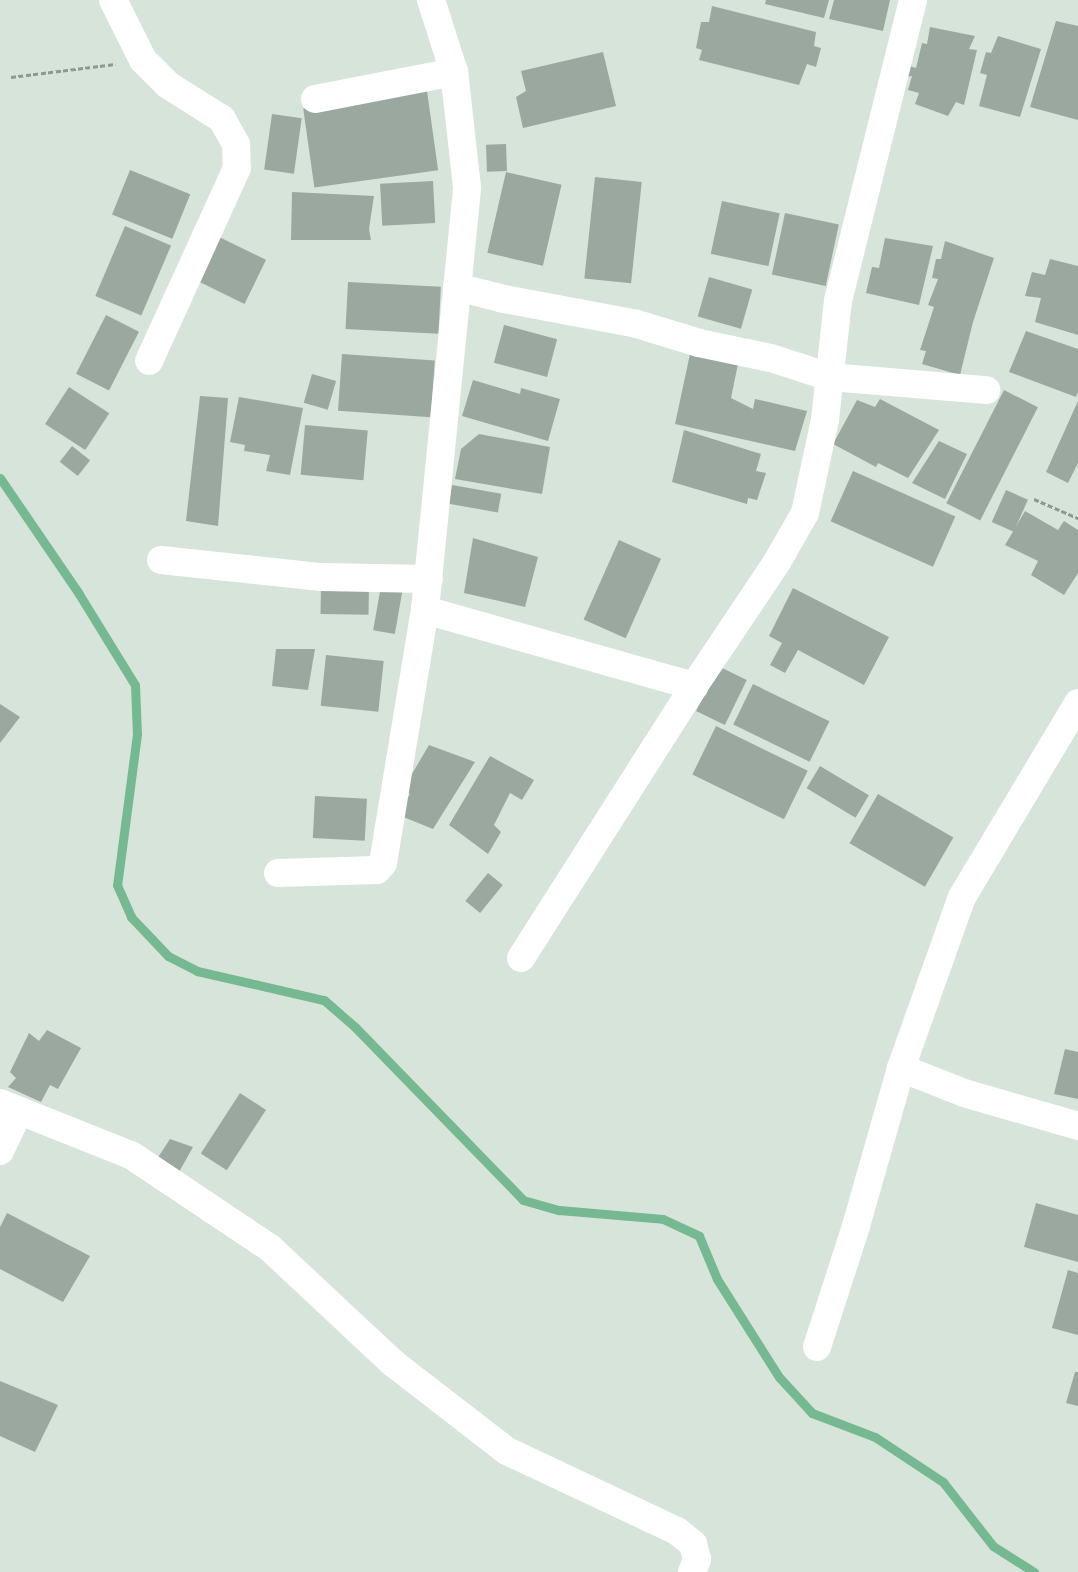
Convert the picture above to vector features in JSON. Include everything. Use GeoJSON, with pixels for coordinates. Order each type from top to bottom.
{"type":"FeatureCollection","features":[{"type":"Feature","properties":{"kind":"street"},"geometry":{"type":"LineString","coordinates":[[112,0],[143,60],[168,85],[222,119],[236,144],[237,168],[149,361]]}},
{"type":"Feature","properties":{"kind":"street"},"geometry":{"type":"LineString","coordinates":[[278,873],[377,870],[383,863],[425,610],[466,187],[454,72],[432,0]]}},
{"type":"Feature","properties":{"kind":"street"},"geometry":{"type":"LineString","coordinates":[[521,958],[694,686],[777,562],[804,513],[825,420],[838,301],[913,0]]}},
{"type":"Feature","properties":{"kind":"street"},"geometry":{"type":"LineString","coordinates":[[315,99],[454,72]]}},
{"type":"Feature","properties":{"kind":"street"},"geometry":{"type":"LineString","coordinates":[[457,288],[504,299],[637,324],[699,343],[771,358],[830,377],[986,390]]}},
{"type":"Feature","properties":{"kind":"street"},"geometry":{"type":"LineString","coordinates":[[161,560],[321,577],[428,579]]}},
{"type":"Feature","properties":{"kind":"street"},"geometry":{"type":"LineString","coordinates":[[425,610],[694,686]]}},
{"type":"Feature","properties":{"kind":"street"},"geometry":{"type":"LineString","coordinates":[[817,1347],[856,1226],[901,1068],[962,898],[1078,703]]}},
{"type":"Feature","properties":{"kind":"street"},"geometry":{"type":"LineString","coordinates":[[901,1068],[964,1093],[1078,1126]]}},
{"type":"Feature","properties":{"kind":"street"},"geometry":{"type":"LineString","coordinates":[[0,1151],[10,1107],[131,1156],[270,1248],[393,1363],[506,1451],[677,1531],[693,1544],[697,1559],[692,1572]]}},
{"type":"Feature","properties":{"kind":"path"},"geometry":{"type":"LineString","coordinates":[[11,77],[143,60]]}},
{"type":"Feature","properties":{"kind":"path"},"geometry":{"type":"LineString","coordinates":[[1034,499],[1078,518]]}},
{"type":"Feature","properties":{"kind":"building"},"geometry":{"type":"Polygon","coordinates":[[[766,0],[829,0],[824,18],[765,4],[766,0]]]}},
{"type":"Feature","properties":{"kind":"building"},"geometry":{"type":"Polygon","coordinates":[[[834,0],[890,0],[883,31],[829,19],[834,0]]]}},
{"type":"Feature","properties":{"kind":"building"},"geometry":{"type":"Polygon","coordinates":[[[712,6],[816,32],[814,46],[821,48],[816,67],[807,64],[799,85],[699,60],[702,50],[696,48],[701,22],[709,22],[712,6]]]}},
{"type":"Feature","properties":{"kind":"building"},"geometry":{"type":"Polygon","coordinates":[[[1056,21],[1078,26],[1078,120],[1030,107],[1056,21]]]}},
{"type":"Feature","properties":{"kind":"building"},"geometry":{"type":"Polygon","coordinates":[[[930,27],[975,36],[969,49],[977,50],[964,105],[956,102],[948,116],[915,104],[919,93],[908,90],[912,76],[906,77],[909,66],[916,68],[922,43],[927,44],[930,27]]]}},
{"type":"Feature","properties":{"kind":"building"},"geometry":{"type":"Polygon","coordinates":[[[998,36],[1041,49],[1020,117],[979,106],[987,75],[980,73],[986,52],[991,53],[998,36]]]}},
{"type":"Feature","properties":{"kind":"building"},"geometry":{"type":"Polygon","coordinates":[[[603,52],[616,106],[523,128],[516,97],[526,91],[521,71],[603,52]]]}},
{"type":"Feature","properties":{"kind":"building"},"geometry":{"type":"Polygon","coordinates":[[[427,91],[438,170],[314,188],[303,108],[427,91]]]}},
{"type":"Feature","properties":{"kind":"building"},"geometry":{"type":"Polygon","coordinates":[[[272,114],[302,118],[294,174],[264,169],[272,114]]]}},
{"type":"Feature","properties":{"kind":"building"},"geometry":{"type":"Polygon","coordinates":[[[506,144],[507,171],[487,172],[486,145],[506,144]]]}},
{"type":"Feature","properties":{"kind":"building"},"geometry":{"type":"Polygon","coordinates":[[[130,170],[190,194],[172,239],[112,215],[130,170]]]}},
{"type":"Feature","properties":{"kind":"building"},"geometry":{"type":"Polygon","coordinates":[[[506,172],[562,185],[543,266],[487,253],[506,172]]]}},
{"type":"Feature","properties":{"kind":"building"},"geometry":{"type":"Polygon","coordinates":[[[595,177],[642,182],[631,283],[584,278],[595,177]]]}},
{"type":"Feature","properties":{"kind":"building"},"geometry":{"type":"Polygon","coordinates":[[[433,181],[435,223],[382,226],[380,184],[433,181]]]}},
{"type":"Feature","properties":{"kind":"building"},"geometry":{"type":"Polygon","coordinates":[[[292,192],[374,196],[369,229],[371,240],[291,240],[292,192]]]}},
{"type":"Feature","properties":{"kind":"building"},"geometry":{"type":"Polygon","coordinates":[[[722,201],[780,213],[768,266],[711,254],[722,201]]]}},
{"type":"Feature","properties":{"kind":"building"},"geometry":{"type":"Polygon","coordinates":[[[785,213],[839,224],[826,286],[772,275],[785,213]]]}},
{"type":"Feature","properties":{"kind":"building"},"geometry":{"type":"Polygon","coordinates":[[[125,226],[171,246],[141,315],[95,296],[125,226]]]}},
{"type":"Feature","properties":{"kind":"building"},"geometry":{"type":"Polygon","coordinates":[[[213,234],[266,260],[245,304],[192,278],[213,234]]]}},
{"type":"Feature","properties":{"kind":"building"},"geometry":{"type":"Polygon","coordinates":[[[885,238],[933,246],[919,305],[866,293],[872,267],[879,268],[885,238]]]}},
{"type":"Feature","properties":{"kind":"building"},"geometry":{"type":"Polygon","coordinates":[[[945,241],[994,258],[973,322],[960,375],[922,364],[926,351],[920,350],[934,307],[928,305],[938,279],[932,278],[936,259],[941,259],[945,241]]]}},
{"type":"Feature","properties":{"kind":"building"},"geometry":{"type":"Polygon","coordinates":[[[1050,259],[1078,266],[1078,335],[1035,322],[1041,298],[1025,296],[1032,272],[1045,275],[1050,259]]]}},
{"type":"Feature","properties":{"kind":"building"},"geometry":{"type":"Polygon","coordinates":[[[709,277],[752,289],[741,329],[698,316],[709,277]]]}},
{"type":"Feature","properties":{"kind":"building"},"geometry":{"type":"Polygon","coordinates":[[[348,282],[441,287],[438,334],[346,329],[348,282]]]}},
{"type":"Feature","properties":{"kind":"building"},"geometry":{"type":"Polygon","coordinates":[[[106,315],[139,332],[109,391],[76,374],[106,315]]]}},
{"type":"Feature","properties":{"kind":"building"},"geometry":{"type":"Polygon","coordinates":[[[504,325],[557,339],[547,377],[494,363],[504,325]]]}},
{"type":"Feature","properties":{"kind":"building"},"geometry":{"type":"Polygon","coordinates":[[[1026,331],[1078,349],[1078,392],[1076,397],[1009,372],[1026,331]]]}},
{"type":"Feature","properties":{"kind":"building"},"geometry":{"type":"Polygon","coordinates":[[[342,354],[435,360],[431,417],[338,411],[342,354]]]}},
{"type":"Feature","properties":{"kind":"building"},"geometry":{"type":"Polygon","coordinates":[[[690,354],[738,364],[731,398],[753,409],[755,399],[807,411],[795,451],[675,424],[690,354]]]}},
{"type":"Feature","properties":{"kind":"building"},"geometry":{"type":"Polygon","coordinates":[[[312,374],[336,381],[328,410],[304,403],[312,374]]]}},
{"type":"Feature","properties":{"kind":"building"},"geometry":{"type":"Polygon","coordinates":[[[473,380],[520,394],[521,388],[560,399],[548,441],[462,416],[473,380]]]}},
{"type":"Feature","properties":{"kind":"building"},"geometry":{"type":"Polygon","coordinates":[[[69,387],[109,413],[85,450],[45,424],[69,387]]]}},
{"type":"Feature","properties":{"kind":"building"},"geometry":{"type":"Polygon","coordinates":[[[1004,390],[1038,407],[980,520],[946,503],[1004,390]]]}},
{"type":"Feature","properties":{"kind":"building"},"geometry":{"type":"Polygon","coordinates":[[[200,396],[228,398],[218,526],[186,521],[200,396]]]}},
{"type":"Feature","properties":{"kind":"building"},"geometry":{"type":"Polygon","coordinates":[[[239,397],[303,408],[290,475],[266,471],[270,455],[244,451],[245,445],[230,442],[239,397]]]}},
{"type":"Feature","properties":{"kind":"building"},"geometry":{"type":"Polygon","coordinates":[[[880,399],[939,430],[908,478],[878,463],[876,467],[833,444],[857,400],[875,407],[880,399]]]}},
{"type":"Feature","properties":{"kind":"building"},"geometry":{"type":"Polygon","coordinates":[[[1078,401],[1078,463],[1068,483],[1046,472],[1078,401]]]}},
{"type":"Feature","properties":{"kind":"building"},"geometry":{"type":"Polygon","coordinates":[[[305,425],[368,430],[363,480],[301,475],[305,425]]]}},
{"type":"Feature","properties":{"kind":"building"},"geometry":{"type":"Polygon","coordinates":[[[684,430],[761,454],[756,471],[766,473],[757,500],[748,498],[747,504],[672,482],[684,430]]]}},
{"type":"Feature","properties":{"kind":"building"},"geometry":{"type":"Polygon","coordinates":[[[479,434],[550,447],[542,494],[455,479],[461,449],[479,434]]]}},
{"type":"Feature","properties":{"kind":"building"},"geometry":{"type":"Polygon","coordinates":[[[939,441],[967,454],[945,499],[912,483],[939,441]]]}},
{"type":"Feature","properties":{"kind":"building"},"geometry":{"type":"Polygon","coordinates":[[[72,446],[90,460],[78,476],[60,462],[72,446]]]}},
{"type":"Feature","properties":{"kind":"building"},"geometry":{"type":"Polygon","coordinates":[[[853,471],[955,517],[933,567],[831,521],[853,471]]]}},
{"type":"Feature","properties":{"kind":"building"},"geometry":{"type":"Polygon","coordinates":[[[452,485],[501,494],[498,512],[449,504],[452,485]]]}},
{"type":"Feature","properties":{"kind":"building"},"geometry":{"type":"Polygon","coordinates":[[[1006,490],[1028,500],[1014,532],[992,522],[1006,490]]]}},
{"type":"Feature","properties":{"kind":"building"},"geometry":{"type":"Polygon","coordinates":[[[1025,511],[1058,530],[1064,521],[1078,530],[1078,573],[1064,595],[1031,575],[1038,561],[1005,545],[1025,511]]]}},
{"type":"Feature","properties":{"kind":"building"},"geometry":{"type":"Polygon","coordinates":[[[473,538],[538,557],[525,607],[464,593],[473,538]]]}},
{"type":"Feature","properties":{"kind":"building"},"geometry":{"type":"Polygon","coordinates":[[[619,540],[661,559],[626,638],[584,619],[619,540]]]}},
{"type":"Feature","properties":{"kind":"building"},"geometry":{"type":"Polygon","coordinates":[[[382,580],[404,584],[395,634],[373,630],[382,580]]]}},
{"type":"Feature","properties":{"kind":"building"},"geometry":{"type":"Polygon","coordinates":[[[321,586],[369,587],[369,615],[321,614],[321,586]]]}},
{"type":"Feature","properties":{"kind":"building"},"geometry":{"type":"Polygon","coordinates":[[[793,588],[889,637],[864,685],[798,650],[785,673],[770,665],[782,643],[769,636],[793,588]]]}},
{"type":"Feature","properties":{"kind":"building"},"geometry":{"type":"Polygon","coordinates":[[[276,649],[315,649],[308,690],[272,686],[276,649]]]}},
{"type":"Feature","properties":{"kind":"building"},"geometry":{"type":"Polygon","coordinates":[[[326,655],[384,661],[378,712],[321,706],[326,655]]]}},
{"type":"Feature","properties":{"kind":"building"},"geometry":{"type":"Polygon","coordinates":[[[718,666],[747,680],[725,725],[696,711],[718,666]]]}},
{"type":"Feature","properties":{"kind":"building"},"geometry":{"type":"Polygon","coordinates":[[[753,684],[829,721],[810,762],[733,724],[753,684]]]}},
{"type":"Feature","properties":{"kind":"building"},"geometry":{"type":"Polygon","coordinates":[[[0,704],[20,717],[0,743],[0,704]]]}},
{"type":"Feature","properties":{"kind":"building"},"geometry":{"type":"Polygon","coordinates":[[[716,726],[808,771],[784,819],[692,775],[716,726]]]}},
{"type":"Feature","properties":{"kind":"building"},"geometry":{"type":"Polygon","coordinates":[[[429,745],[475,762],[433,829],[396,814],[410,794],[402,791],[429,745]]]}},
{"type":"Feature","properties":{"kind":"building"},"geometry":{"type":"Polygon","coordinates":[[[490,756],[534,780],[522,800],[510,793],[494,825],[501,832],[488,854],[449,825],[490,756]]]}},
{"type":"Feature","properties":{"kind":"building"},"geometry":{"type":"Polygon","coordinates":[[[820,766],[869,795],[855,818],[807,788],[820,766]]]}},
{"type":"Feature","properties":{"kind":"building"},"geometry":{"type":"Polygon","coordinates":[[[878,794],[953,838],[925,887],[850,843],[878,794]]]}},
{"type":"Feature","properties":{"kind":"building"},"geometry":{"type":"Polygon","coordinates":[[[315,796],[367,799],[365,841],[313,838],[315,796]]]}},
{"type":"Feature","properties":{"kind":"building"},"geometry":{"type":"Polygon","coordinates":[[[488,873],[503,885],[480,913],[465,901],[488,873]]]}},
{"type":"Feature","properties":{"kind":"building"},"geometry":{"type":"Polygon","coordinates":[[[47,1030],[81,1048],[58,1089],[50,1085],[41,1102],[8,1087],[16,1078],[10,1072],[29,1033],[39,1041],[47,1030]]]}},
{"type":"Feature","properties":{"kind":"building"},"geometry":{"type":"Polygon","coordinates":[[[1065,1049],[1078,1052],[1078,1099],[1054,1094],[1065,1049]]]}},
{"type":"Feature","properties":{"kind":"building"},"geometry":{"type":"Polygon","coordinates":[[[240,1093],[266,1110],[227,1170],[201,1153],[240,1093]]]}},
{"type":"Feature","properties":{"kind":"building"},"geometry":{"type":"Polygon","coordinates":[[[170,1139],[193,1147],[179,1172],[155,1162],[170,1139]]]}},
{"type":"Feature","properties":{"kind":"building"},"geometry":{"type":"Polygon","coordinates":[[[1036,1203],[1078,1215],[1078,1262],[1024,1247],[1036,1203]]]}},
{"type":"Feature","properties":{"kind":"building"},"geometry":{"type":"Polygon","coordinates":[[[7,1213],[90,1256],[63,1302],[0,1269],[0,1227],[7,1213]]]}},
{"type":"Feature","properties":{"kind":"building"},"geometry":{"type":"Polygon","coordinates":[[[1068,1270],[1078,1273],[1078,1335],[1052,1328],[1068,1270]]]}},
{"type":"Feature","properties":{"kind":"building"},"geometry":{"type":"Polygon","coordinates":[[[1075,1372],[1078,1372],[1078,1406],[1066,1403],[1075,1372]]]}},
{"type":"Feature","properties":{"kind":"building"},"geometry":{"type":"Polygon","coordinates":[[[0,1381],[58,1405],[35,1452],[0,1436],[0,1381]]]}},
{"type":"Feature","properties":{"kind":"waterway"},"geometry":{"type":"LineString","coordinates":[[0,478],[79,594],[135,685],[137,734],[117,885],[131,917],[168,956],[197,971],[324,1000],[355,1027],[523,1200],[559,1210],[663,1219],[699,1236],[717,1279],[779,1377],[812,1413],[875,1437],[943,1482],[993,1546],[1034,1572]]}}]}
